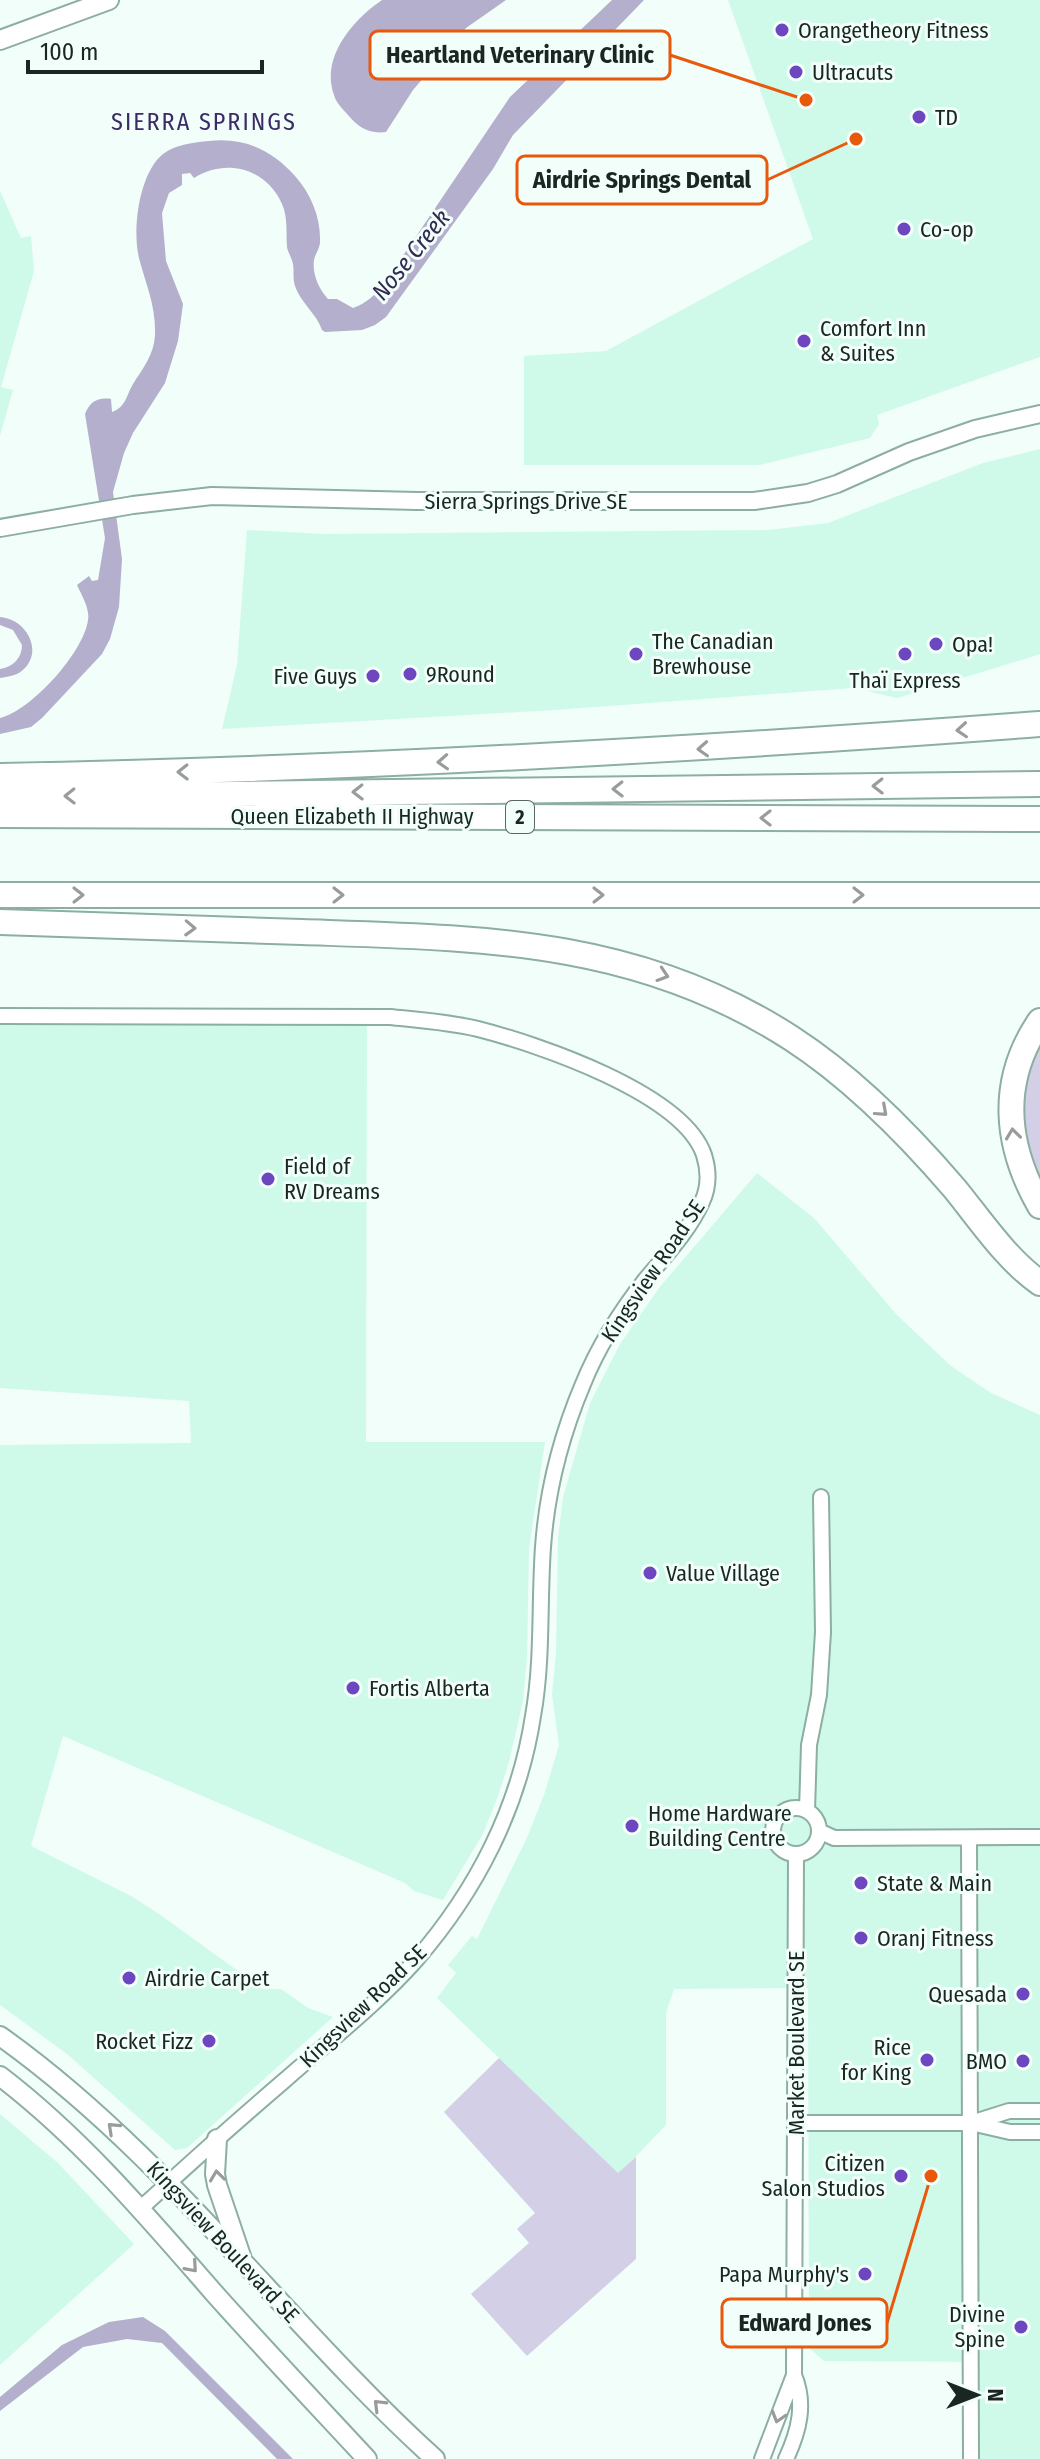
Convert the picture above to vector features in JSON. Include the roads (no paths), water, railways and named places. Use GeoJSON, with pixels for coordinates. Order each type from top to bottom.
{"type":"FeatureCollection","features":[{"type":"Feature","properties":{"kind":"highway"},"geometry":{"type":"LineString","coordinates":[[0,776],[213,772],[445,762],[754,746],[1040,724]]}},
{"type":"Feature","properties":{"kind":"highway"},"geometry":{"type":"LineString","coordinates":[[0,797],[1040,784]]}},
{"type":"Feature","properties":{"kind":"highway","name":"Queen Elizabeth II Highway"},"geometry":{"type":"LineString","coordinates":[[0,815],[1040,819]]}},
{"type":"Feature","properties":{"kind":"highway"},"geometry":{"type":"LineString","coordinates":[[0,895],[1040,895]]}},
{"type":"Feature","properties":{"kind":"highway"},"geometry":{"type":"LineString","coordinates":[[0,922],[371,934],[511,942],[565,949],[685,982],[792,1039],[855,1087],[897,1125],[995,1239],[1040,1283]]}},
{"type":"Feature","properties":{"kind":"highway"},"geometry":{"type":"LineString","coordinates":[[1040,1021],[1023,1051],[1011,1105],[1018,1161],[1040,1206]]}},
{"type":"Feature","properties":{"kind":"main road"},"geometry":{"type":"LineString","coordinates":[[0,40],[109,0]]}},
{"type":"Feature","properties":{"kind":"main road","name":"Kingsview Boulevard SE"},"geometry":{"type":"LineString","coordinates":[[0,2036],[67,2087],[118,2132],[318,2343],[435,2459]]}},
{"type":"Feature","properties":{"kind":"main road","name":"Kingsview Boulevard SE"},"geometry":{"type":"LineString","coordinates":[[0,2076],[64,2130],[140,2209],[367,2459]]}},
{"type":"Feature","properties":{"kind":"main road"},"geometry":{"type":"LineString","coordinates":[[217,2139],[217,2185],[245,2265]]}},
{"type":"Feature","properties":{"kind":"street","name":"Sierra Springs Drive SE"},"geometry":{"type":"LineString","coordinates":[[0,528],[133,505],[212,496],[432,501],[754,501],[808,493],[948,438],[1040,414]]}},
{"type":"Feature","properties":{"kind":"street","name":"Kingsview Road SE"},"geometry":{"type":"LineString","coordinates":[[0,1016],[390,1017],[477,1029],[559,1055],[625,1085],[661,1107],[687,1127],[699,1142],[708,1173],[702,1204],[681,1237],[611,1329],[584,1380],[564,1431],[547,1508],[540,1659],[534,1715],[518,1786],[472,1884],[450,1918],[414,1962],[329,2042],[140,2209]]}},
{"type":"Feature","properties":{"kind":"street"},"geometry":{"type":"LineString","coordinates":[[807,1811],[809,1745],[819,1695],[823,1632],[821,1497]]}},
{"type":"Feature","properties":{"kind":"street"},"geometry":{"type":"LineString","coordinates":[[791,1808],[807,1811],[818,1823],[819,1831],[812,1848],[796,1855],[780,1848],[774,1841],[773,1825],[777,1817],[791,1808]]}},
{"type":"Feature","properties":{"kind":"street"},"geometry":{"type":"LineString","coordinates":[[819,1831],[834,1838],[1040,1837]]}},
{"type":"Feature","properties":{"kind":"street"},"geometry":{"type":"LineString","coordinates":[[969,1838],[971,2459]]}},
{"type":"Feature","properties":{"kind":"street","name":"Market Boulevard SE"},"geometry":{"type":"LineString","coordinates":[[762,2459],[794,2375],[796,1855]]}},
{"type":"Feature","properties":{"kind":"street"},"geometry":{"type":"LineString","coordinates":[[971,2123],[1009,2111],[1040,2111]]}},
{"type":"Feature","properties":{"kind":"street"},"geometry":{"type":"LineString","coordinates":[[796,2123],[971,2123],[1010,2132],[1040,2132]]}},
{"type":"Feature","properties":{"kind":"street","name":"Market Boulevard SE"},"geometry":{"type":"LineString","coordinates":[[786,2459],[801,2414],[800,2389],[794,2375]]}},
{"type":"Feature","properties":{"kind":"water"},"geometry":{"type":"Polygon","coordinates":[[[382,0],[506,0],[466,28],[413,90],[386,132],[374,132],[352,120],[336,101],[331,81],[332,67],[342,40],[382,0]]]}},
{"type":"Feature","properties":{"kind":"water","name":"Nose Creek"},"geometry":{"type":"Polygon","coordinates":[[[612,0],[644,0],[513,135],[493,169],[386,317],[375,325],[362,330],[322,330],[296,289],[287,247],[284,209],[266,182],[244,170],[232,168],[206,172],[194,178],[190,173],[182,174],[182,185],[169,193],[162,213],[166,261],[183,304],[178,341],[165,383],[124,453],[113,492],[122,559],[119,607],[110,639],[102,654],[42,718],[31,727],[0,734],[0,718],[26,704],[54,678],[77,648],[88,620],[87,607],[77,585],[89,576],[92,581],[98,580],[105,538],[85,414],[92,403],[102,399],[111,399],[112,412],[120,407],[153,349],[154,315],[139,258],[136,233],[143,188],[155,163],[163,154],[179,146],[222,140],[246,143],[277,159],[301,183],[314,208],[319,225],[320,243],[314,265],[319,286],[328,299],[337,299],[353,308],[370,298],[384,284],[510,97],[612,0]]]}},
{"type":"Feature","properties":{"kind":"water"},"geometry":{"type":"Polygon","coordinates":[[[0,617],[19,624],[30,639],[32,648],[27,666],[19,673],[0,678],[0,669],[16,661],[22,645],[13,630],[0,625],[0,617]]]}},
{"type":"Feature","properties":{"kind":"water"},"geometry":{"type":"Polygon","coordinates":[[[143,2317],[165,2331],[293,2459],[277,2459],[162,2343],[127,2339],[83,2347],[0,2411],[0,2397],[62,2345],[109,2322],[143,2317]]]}},
{"type":"Feature","properties":{"kind":"place","name":"Orangetheory Fitness"},"geometry":{"type":"Point","coordinates":[782,30]}},
{"type":"Feature","properties":{"kind":"place","name":"Ultracuts"},"geometry":{"type":"Point","coordinates":[796,72]}},
{"type":"Feature","properties":{"kind":"place","name":"Heartland Veterinary Clinic"},"geometry":{"type":"Point","coordinates":[806,100]}},
{"type":"Feature","properties":{"kind":"place","name":"TD"},"geometry":{"type":"Point","coordinates":[919,117]}},
{"type":"Feature","properties":{"kind":"place","name":"Airdrie Springs Dental"},"geometry":{"type":"Point","coordinates":[856,139]}},
{"type":"Feature","properties":{"kind":"place","name":"Co-op"},"geometry":{"type":"Point","coordinates":[904,229]}},
{"type":"Feature","properties":{"kind":"place","name":"Comfort Inn & Suites"},"geometry":{"type":"Point","coordinates":[804,341]}},
{"type":"Feature","properties":{"kind":"place","name":"Opa!"},"geometry":{"type":"Point","coordinates":[936,644]}},
{"type":"Feature","properties":{"kind":"place","name":"The Canadian Brewhouse"},"geometry":{"type":"Point","coordinates":[636,654]}},
{"type":"Feature","properties":{"kind":"place","name":"Thaï Express"},"geometry":{"type":"Point","coordinates":[905,654]}},
{"type":"Feature","properties":{"kind":"place","name":"9Round"},"geometry":{"type":"Point","coordinates":[410,674]}},
{"type":"Feature","properties":{"kind":"place","name":"Five Guys"},"geometry":{"type":"Point","coordinates":[373,676]}},
{"type":"Feature","properties":{"kind":"place","name":"Field of RV Dreams"},"geometry":{"type":"Point","coordinates":[268,1179]}},
{"type":"Feature","properties":{"kind":"place","name":"Value Village"},"geometry":{"type":"Point","coordinates":[650,1573]}},
{"type":"Feature","properties":{"kind":"place","name":"Fortis Alberta"},"geometry":{"type":"Point","coordinates":[353,1688]}},
{"type":"Feature","properties":{"kind":"place","name":"Home Hardware Building Centre"},"geometry":{"type":"Point","coordinates":[632,1826]}},
{"type":"Feature","properties":{"kind":"place","name":"State & Main"},"geometry":{"type":"Point","coordinates":[861,1883]}},
{"type":"Feature","properties":{"kind":"place","name":"Oranj Fitness"},"geometry":{"type":"Point","coordinates":[861,1938]}},
{"type":"Feature","properties":{"kind":"place","name":"Airdrie Carpet"},"geometry":{"type":"Point","coordinates":[129,1978]}},
{"type":"Feature","properties":{"kind":"place","name":"Quesada"},"geometry":{"type":"Point","coordinates":[1023,1994]}},
{"type":"Feature","properties":{"kind":"place","name":"Rocket Fizz"},"geometry":{"type":"Point","coordinates":[209,2041]}},
{"type":"Feature","properties":{"kind":"place","name":"Rice for King"},"geometry":{"type":"Point","coordinates":[927,2060]}},
{"type":"Feature","properties":{"kind":"place","name":"BMO"},"geometry":{"type":"Point","coordinates":[1023,2061]}},
{"type":"Feature","properties":{"kind":"place","name":"Citizen Salon Studios"},"geometry":{"type":"Point","coordinates":[901,2176]}},
{"type":"Feature","properties":{"kind":"place","name":"Edward Jones"},"geometry":{"type":"Point","coordinates":[931,2176]}},
{"type":"Feature","properties":{"kind":"place","name":"Papa Murphy's"},"geometry":{"type":"Point","coordinates":[865,2274]}},
{"type":"Feature","properties":{"kind":"place","name":"Divine Spine"},"geometry":{"type":"Point","coordinates":[1021,2327]}},
{"type":"Feature","properties":{"kind":"district","name":"SIERRA SPRINGS"},"geometry":{"type":"Point","coordinates":[204,122]}}]}
